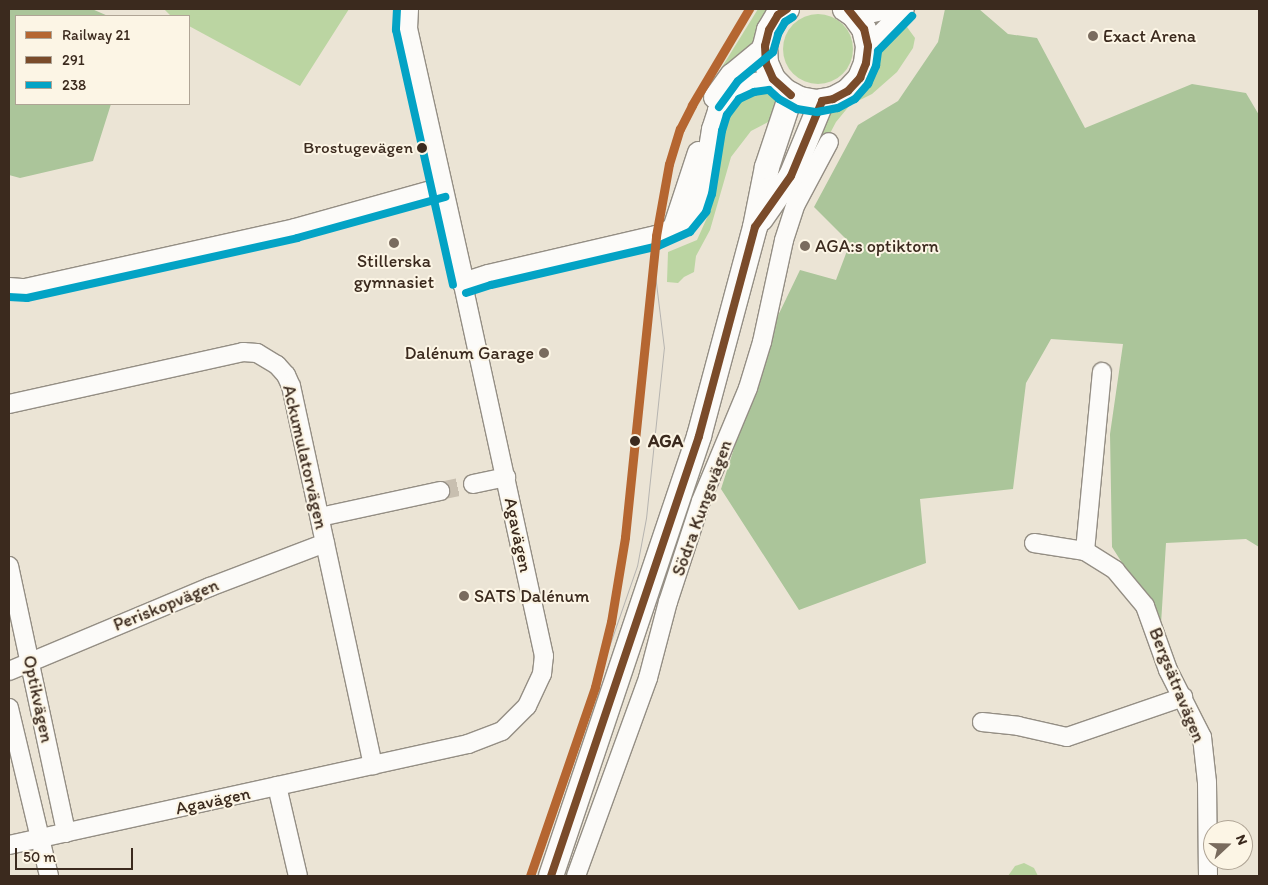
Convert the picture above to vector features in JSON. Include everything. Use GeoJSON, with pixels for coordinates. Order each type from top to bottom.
{"type":"FeatureCollection","features":[{"type":"Feature","properties":{"kind":"main road"},"geometry":{"type":"LineString","coordinates":[[787,9],[778,16],[769,30],[765,46],[766,63],[773,79],[785,91],[800,99],[822,101],[833,99],[848,91],[860,78],[866,63],[868,46],[864,30],[850,12]]}},
{"type":"Feature","properties":{"kind":"main road","name":"Södra Kungsvägen"},"geometry":{"type":"LineString","coordinates":[[551,876],[696,444],[755,227],[767,167],[791,94]]}},
{"type":"Feature","properties":{"kind":"main road","name":"Södra Kungsvägen"},"geometry":{"type":"LineString","coordinates":[[755,227],[791,176],[822,101]]}},
{"type":"Feature","properties":{"kind":"street","name":"Agavägen"},"geometry":{"type":"LineString","coordinates":[[9,845],[373,765],[489,737],[502,731],[516,719],[537,688],[542,674],[544,656],[406,28],[407,9]]}},
{"type":"Feature","properties":{"kind":"street"},"geometry":{"type":"LineString","coordinates":[[850,12],[891,9]]}},
{"type":"Feature","properties":{"kind":"street"},"geometry":{"type":"LineString","coordinates":[[868,46],[904,9]]}},
{"type":"Feature","properties":{"kind":"street"},"geometry":{"type":"LineString","coordinates":[[673,228],[694,164],[711,102],[731,74],[765,46]]}},
{"type":"Feature","properties":{"kind":"street"},"geometry":{"type":"LineString","coordinates":[[463,283],[488,274],[656,236],[685,223],[697,208],[705,176],[712,129],[725,100],[741,86],[773,79]]}},
{"type":"Feature","properties":{"kind":"street","name":"Södra Kungsvägen"},"geometry":{"type":"LineString","coordinates":[[576,876],[648,678],[668,602],[702,501],[748,388],[762,342],[784,240],[796,204],[829,142]]}},
{"type":"Feature","properties":{"kind":"street"},"geometry":{"type":"LineString","coordinates":[[9,287],[25,288],[295,228],[442,187]]}},
{"type":"Feature","properties":{"kind":"street","name":"Ackumulatorvägen"},"geometry":{"type":"LineString","coordinates":[[9,404],[243,352],[257,353],[277,365],[286,375],[291,386],[373,765]]}},
{"type":"Feature","properties":{"kind":"street"},"geometry":{"type":"LineString","coordinates":[[1085,551],[1102,372]]}},
{"type":"Feature","properties":{"kind":"street"},"geometry":{"type":"LineString","coordinates":[[473,484],[506,477]]}},
{"type":"Feature","properties":{"kind":"street"},"geometry":{"type":"LineString","coordinates":[[320,517],[440,491]]}},
{"type":"Feature","properties":{"kind":"street","name":"Bergsätravägen"},"geometry":{"type":"LineString","coordinates":[[1034,543],[1085,551],[1115,570],[1145,606],[1168,670],[1202,737],[1207,782],[1208,876]]}},
{"type":"Feature","properties":{"kind":"street","name":"Periskopvägen"},"geometry":{"type":"LineString","coordinates":[[9,672],[210,587],[325,544]]}},
{"type":"Feature","properties":{"kind":"street","name":"Optikvägen"},"geometry":{"type":"LineString","coordinates":[[9,566],[66,833]]}},
{"type":"Feature","properties":{"kind":"street"},"geometry":{"type":"LineString","coordinates":[[982,722],[1018,726],[1068,737],[1183,697]]}},
{"type":"Feature","properties":{"kind":"street","name":"Optikvägen"},"geometry":{"type":"LineString","coordinates":[[9,708],[49,876]]}},
{"type":"Feature","properties":{"kind":"street"},"geometry":{"type":"LineString","coordinates":[[277,786],[298,876]]}},
{"type":"Feature","properties":{"kind":"green space"},"geometry":{"type":"Polygon","coordinates":[[[9,9],[92,9],[106,15],[15,15],[15,105],[111,105],[93,161],[20,178],[9,175],[9,9]]]}},
{"type":"Feature","properties":{"kind":"green space"},"geometry":{"type":"Polygon","coordinates":[[[164,9],[349,9],[300,86],[190,27],[190,15],[170,15],[164,9]]]}},
{"type":"Feature","properties":{"kind":"green space"},"geometry":{"type":"Polygon","coordinates":[[[758,9],[771,9],[752,43],[733,68],[717,75],[758,9]]]}},
{"type":"Feature","properties":{"kind":"green space"},"geometry":{"type":"Polygon","coordinates":[[[945,9],[979,9],[1008,34],[1037,38],[1085,128],[1192,84],[1246,93],[1259,115],[1259,547],[1246,539],[1166,543],[1161,624],[1112,547],[1110,434],[1123,344],[1051,339],[1026,383],[1013,489],[920,499],[926,563],[799,610],[721,489],[773,326],[800,270],[836,280],[850,243],[814,207],[858,125],[898,101],[938,42],[945,9]]]}},
{"type":"Feature","properties":{"kind":"green space"},"geometry":{"type":"Polygon","coordinates":[[[818,14],[831,17],[843,24],[850,36],[853,49],[850,62],[843,74],[831,81],[818,84],[805,81],[793,74],[786,62],[783,49],[786,36],[793,24],[805,17],[818,14]]]}},
{"type":"Feature","properties":{"kind":"green space"},"geometry":{"type":"Polygon","coordinates":[[[907,27],[915,38],[913,48],[897,72],[872,94],[850,105],[836,122],[826,141],[818,141],[830,113],[870,83],[884,41],[896,29],[907,27]]]}},
{"type":"Feature","properties":{"kind":"green space"},"geometry":{"type":"Polygon","coordinates":[[[759,92],[767,93],[779,103],[770,121],[751,131],[731,157],[710,230],[696,256],[694,272],[684,277],[678,283],[667,282],[668,252],[697,240],[710,211],[716,186],[720,138],[726,116],[739,99],[759,92]]]}},
{"type":"Feature","properties":{"kind":"green space"},"geometry":{"type":"Polygon","coordinates":[[[1024,863],[1034,868],[1038,876],[1008,876],[1015,866],[1024,863]]]}},
{"type":"Feature","properties":{"kind":"tunnel"},"geometry":{"type":"LineString","coordinates":[[440,491],[473,484]]}},
{"type":"Feature","properties":{"kind":"tram line"},"geometry":{"type":"LineString","coordinates":[[595,687],[637,566],[646,518],[664,348],[654,267]]}},
{"type":"Feature","properties":{"kind":"rail line","name":"21"},"geometry":{"type":"LineString","coordinates":[[530,876],[595,687],[611,622],[625,537],[656,236],[669,164],[680,129],[692,105],[749,9]]}},
{"type":"Feature","properties":{"kind":"transit line","name":"238"},"geometry":{"type":"LineString","coordinates":[[397,9],[396,30],[453,285]]}},
{"type":"Feature","properties":{"kind":"transit line","name":"291"},"geometry":{"type":"LineString","coordinates":[[787,9],[778,15],[769,30],[765,46],[766,63],[773,79],[791,95]]}},
{"type":"Feature","properties":{"kind":"transit line","name":"291"},"geometry":{"type":"LineString","coordinates":[[822,101],[833,99],[848,91],[860,78],[866,63],[868,46],[864,29],[848,9]]}},
{"type":"Feature","properties":{"kind":"transit line","name":"238"},"geometry":{"type":"LineString","coordinates":[[466,293],[491,285],[658,246],[690,232],[706,212],[712,194],[722,131],[727,115],[739,99],[754,92],[769,90],[779,99],[797,109],[817,112],[838,108],[855,99],[868,84],[876,66],[878,51],[912,16]]}},
{"type":"Feature","properties":{"kind":"transit line","name":"238"},"geometry":{"type":"LineString","coordinates":[[719,107],[738,81],[773,52],[778,34],[785,22],[793,17]]}},
{"type":"Feature","properties":{"kind":"transit line","name":"291"},"geometry":{"type":"LineString","coordinates":[[551,876],[699,436],[755,227],[791,176],[822,101]]}},
{"type":"Feature","properties":{"kind":"transit line","name":"238"},"geometry":{"type":"LineString","coordinates":[[9,297],[27,298],[297,238],[445,197]]}},
{"type":"Feature","properties":{"kind":"place","name":"Exact Arena"},"geometry":{"type":"Point","coordinates":[1093,36]}},
{"type":"Feature","properties":{"kind":"place","name":"Brostugevägen"},"geometry":{"type":"Point","coordinates":[422,148]}},
{"type":"Feature","properties":{"kind":"place","name":"Stillerska gymnasiet"},"geometry":{"type":"Point","coordinates":[394,243]}},
{"type":"Feature","properties":{"kind":"place","name":"AGA:s optiktorn"},"geometry":{"type":"Point","coordinates":[805,246]}},
{"type":"Feature","properties":{"kind":"place","name":"Dalénum Garage"},"geometry":{"type":"Point","coordinates":[544,353]}},
{"type":"Feature","properties":{"kind":"place","name":"AGA"},"geometry":{"type":"Point","coordinates":[635,441]}},
{"type":"Feature","properties":{"kind":"place","name":"SATS Dalénum"},"geometry":{"type":"Point","coordinates":[464,596]}}]}
